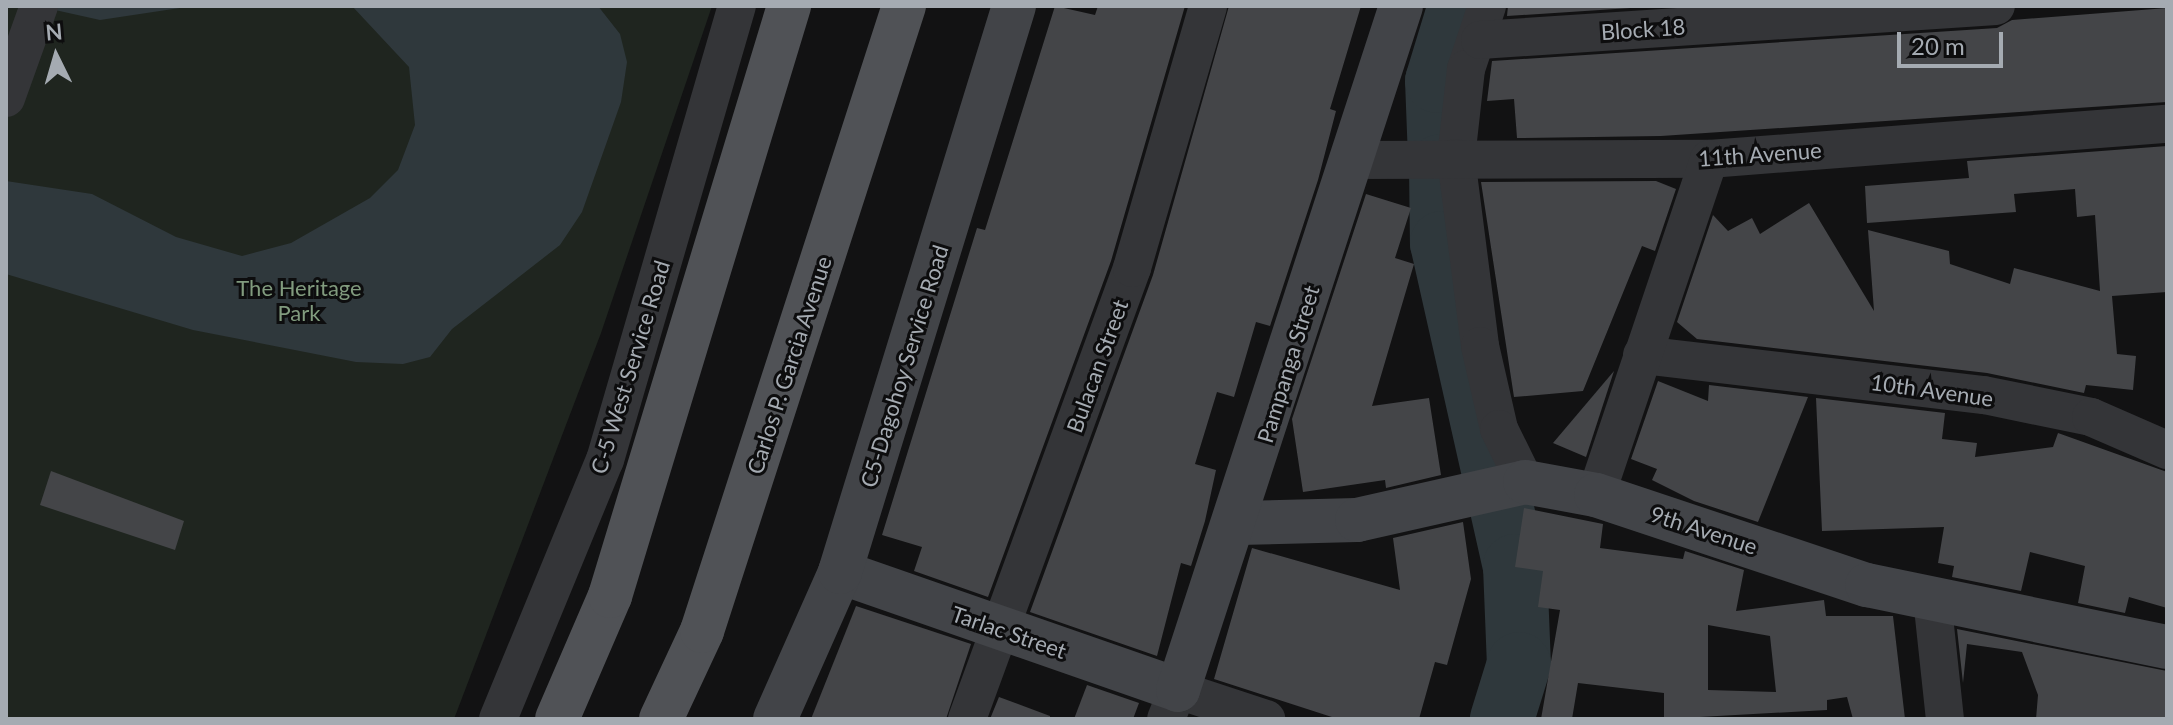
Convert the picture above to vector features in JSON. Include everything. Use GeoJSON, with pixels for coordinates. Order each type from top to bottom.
{"type":"FeatureCollection","features":[{"type":"Feature","properties":{"kind":"main road"},"geometry":{"type":"LineString","coordinates":[[557,719],[610,596],[789,6]]}},
{"type":"Feature","properties":{"kind":"main road","name":"Carlos P. Garcia Avenue"},"geometry":{"type":"LineString","coordinates":[[661,719],[702,631],[904,6]]}},
{"type":"Feature","properties":{"kind":"street"},"geometry":{"type":"LineString","coordinates":[[6,98],[39,6]]}},
{"type":"Feature","properties":{"kind":"street","name":"C-5 West Service Road"},"geometry":{"type":"LineString","coordinates":[[498,719],[605,460],[737,6]]}},
{"type":"Feature","properties":{"kind":"street","name":"C5-Dagohoy Service Road"},"geometry":{"type":"LineString","coordinates":[[775,719],[840,572],[1014,6]]}},
{"type":"Feature","properties":{"kind":"street","name":"Bulacan Street"},"geometry":{"type":"LineString","coordinates":[[967,719],[1132,268],[1208,6]]}},
{"type":"Feature","properties":{"kind":"street","name":"Pampanga Street"},"geometry":{"type":"LineString","coordinates":[[1172,704],[1238,523],[1401,6]]}},
{"type":"Feature","properties":{"kind":"street","name":"Block 18"},"geometry":{"type":"LineString","coordinates":[[1484,23],[1996,6]]}},
{"type":"Feature","properties":{"kind":"street"},"geometry":{"type":"LineString","coordinates":[[1484,23],[1466,69],[1456,158],[1480,346],[1499,429],[1505,485]]}},
{"type":"Feature","properties":{"kind":"street","name":"11th Avenue"},"geometry":{"type":"LineString","coordinates":[[1352,160],[1709,159],[2167,124]]}},
{"type":"Feature","properties":{"kind":"street"},"geometry":{"type":"LineString","coordinates":[[1596,495],[1709,159]]}},
{"type":"Feature","properties":{"kind":"street","name":"10th Avenue"},"geometry":{"type":"LineString","coordinates":[[1642,355],[1984,395],[2091,417],[2167,450]]}},
{"type":"Feature","properties":{"kind":"street","name":"9th Avenue"},"geometry":{"type":"LineString","coordinates":[[1238,523],[1357,520],[1505,485],[1596,495],[1867,585],[2167,647]]}},
{"type":"Feature","properties":{"kind":"street","name":"Tarlac Street"},"geometry":{"type":"LineString","coordinates":[[840,572],[1001,630],[1172,704]]}},
{"type":"Feature","properties":{"kind":"street"},"geometry":{"type":"LineString","coordinates":[[1932,598],[1945,719]]}},
{"type":"Feature","properties":{"kind":"street"},"geometry":{"type":"LineString","coordinates":[[1172,704],[1266,719]]}},
{"type":"Feature","properties":{"kind":"green space","name":"The Heritage Park"},"geometry":{"type":"Polygon","coordinates":[[[6,6],[712,6],[601,333],[454,719],[6,719],[6,6]]]}},
{"type":"Feature","properties":{"kind":"shaded area"},"geometry":{"type":"Polygon","coordinates":[[[37,6],[193,6],[100,20],[37,6]]]}},
{"type":"Feature","properties":{"kind":"shaded area"},"geometry":{"type":"Polygon","coordinates":[[[352,6],[598,6],[620,34],[627,62],[621,102],[582,212],[560,245],[452,329],[430,357],[403,364],[356,362],[193,330],[6,274],[6,181],[92,194],[176,237],[242,256],[291,243],[370,198],[398,170],[415,125],[409,67],[352,6]]]}},
{"type":"Feature","properties":{"kind":"building"},"geometry":{"type":"Polygon","coordinates":[[[1055,6],[1095,15],[1098,6],[1185,6],[1111,261],[988,597],[914,571],[922,547],[882,535],[977,228],[985,230],[1055,6]]]}},
{"type":"Feature","properties":{"kind":"building"},"geometry":{"type":"Polygon","coordinates":[[[1229,6],[1361,6],[1330,109],[1336,111],[1318,180],[1270,326],[1256,322],[1234,397],[1217,392],[1195,464],[1216,470],[1205,521],[1191,566],[1181,563],[1157,656],[1030,612],[1153,275],[1229,6]]]}},
{"type":"Feature","properties":{"kind":"building"},"geometry":{"type":"Polygon","coordinates":[[[1508,6],[1661,6],[1507,16],[1508,6]]]}},
{"type":"Feature","properties":{"kind":"building"},"geometry":{"type":"Polygon","coordinates":[[[2167,8],[2167,102],[1661,136],[1517,138],[1514,99],[1487,101],[1492,61],[1997,28],[2012,20],[2167,8]]]}},
{"type":"Feature","properties":{"kind":"building"},"geometry":{"type":"Polygon","coordinates":[[[2167,146],[2167,292],[2112,296],[2117,354],[2136,356],[2133,390],[2086,385],[2084,393],[1987,373],[1697,339],[1677,322],[1713,215],[1728,231],[1752,218],[1760,234],[1809,203],[1874,311],[1868,230],[1949,251],[1950,264],[2010,284],[2014,268],[2100,291],[2095,215],[2077,217],[2075,189],[2014,194],[2016,212],[1867,223],[1865,186],[1969,178],[1967,161],[2167,146]]]}},
{"type":"Feature","properties":{"kind":"building"},"geometry":{"type":"Polygon","coordinates":[[[1656,181],[1676,189],[1655,251],[1642,246],[1583,391],[1514,397],[1481,182],[1656,181]]]}},
{"type":"Feature","properties":{"kind":"building"},"geometry":{"type":"Polygon","coordinates":[[[1366,194],[1411,208],[1395,258],[1414,264],[1372,406],[1429,398],[1441,475],[1386,488],[1385,480],[1303,492],[1292,419],[1366,194]]]}},
{"type":"Feature","properties":{"kind":"building"},"geometry":{"type":"Polygon","coordinates":[[[1614,371],[1586,457],[1553,443],[1614,371]]]}},
{"type":"Feature","properties":{"kind":"building"},"geometry":{"type":"Polygon","coordinates":[[[1658,381],[1708,401],[1709,385],[1808,397],[1758,522],[1694,501],[1652,480],[1657,469],[1631,459],[1658,381]]]}},
{"type":"Feature","properties":{"kind":"building"},"geometry":{"type":"Polygon","coordinates":[[[1816,398],[1945,413],[1942,439],[1977,443],[1975,457],[2053,447],[2058,433],[2167,472],[2167,608],[2129,597],[2125,613],[2078,603],[2085,566],[2030,552],[2021,591],[1952,577],[1954,566],[1938,563],[1944,527],[1822,531],[1816,398]]]}},
{"type":"Feature","properties":{"kind":"building"},"geometry":{"type":"Polygon","coordinates":[[[51,471],[184,521],[175,550],[40,505],[51,471]]]}},
{"type":"Feature","properties":{"kind":"building"},"geometry":{"type":"Polygon","coordinates":[[[1524,508],[1603,524],[1600,548],[1683,559],[1685,551],[1744,570],[1736,611],[1824,600],[1826,616],[1893,616],[1905,719],[1853,719],[1847,697],[1827,700],[1827,710],[1664,719],[1664,693],[1578,683],[1572,719],[1541,719],[1560,610],[1538,607],[1543,571],[1515,567],[1524,508]],[[1708,625],[1708,690],[1776,692],[1770,636],[1708,625]]]}},
{"type":"Feature","properties":{"kind":"building"},"geometry":{"type":"Polygon","coordinates":[[[1463,522],[1471,579],[1447,665],[1435,662],[1419,719],[1338,719],[1214,679],[1252,548],[1400,590],[1393,538],[1463,522]]]}},
{"type":"Feature","properties":{"kind":"building"},"geometry":{"type":"Polygon","coordinates":[[[856,606],[971,644],[946,719],[811,719],[856,606]]]}},
{"type":"Feature","properties":{"kind":"building"},"geometry":{"type":"Polygon","coordinates":[[[1957,629],[2167,671],[2167,719],[2036,719],[2038,695],[2022,652],[1967,644],[1963,683],[1957,629]]]}},
{"type":"Feature","properties":{"kind":"building"},"geometry":{"type":"Polygon","coordinates":[[[1087,685],[1139,703],[1133,719],[1074,719],[1087,685]]]}},
{"type":"Feature","properties":{"kind":"building"},"geometry":{"type":"Polygon","coordinates":[[[999,697],[1050,716],[1050,719],[990,719],[999,697]]]}},
{"type":"Feature","properties":{"kind":"waterway"},"geometry":{"type":"LineString","coordinates":[[1440,158],[1437,81],[1460,6]]}},
{"type":"Feature","properties":{"kind":"waterway"},"geometry":{"type":"LineString","coordinates":[[1441,166],[1442,243],[1515,566],[1519,664],[1502,719]]}}]}
